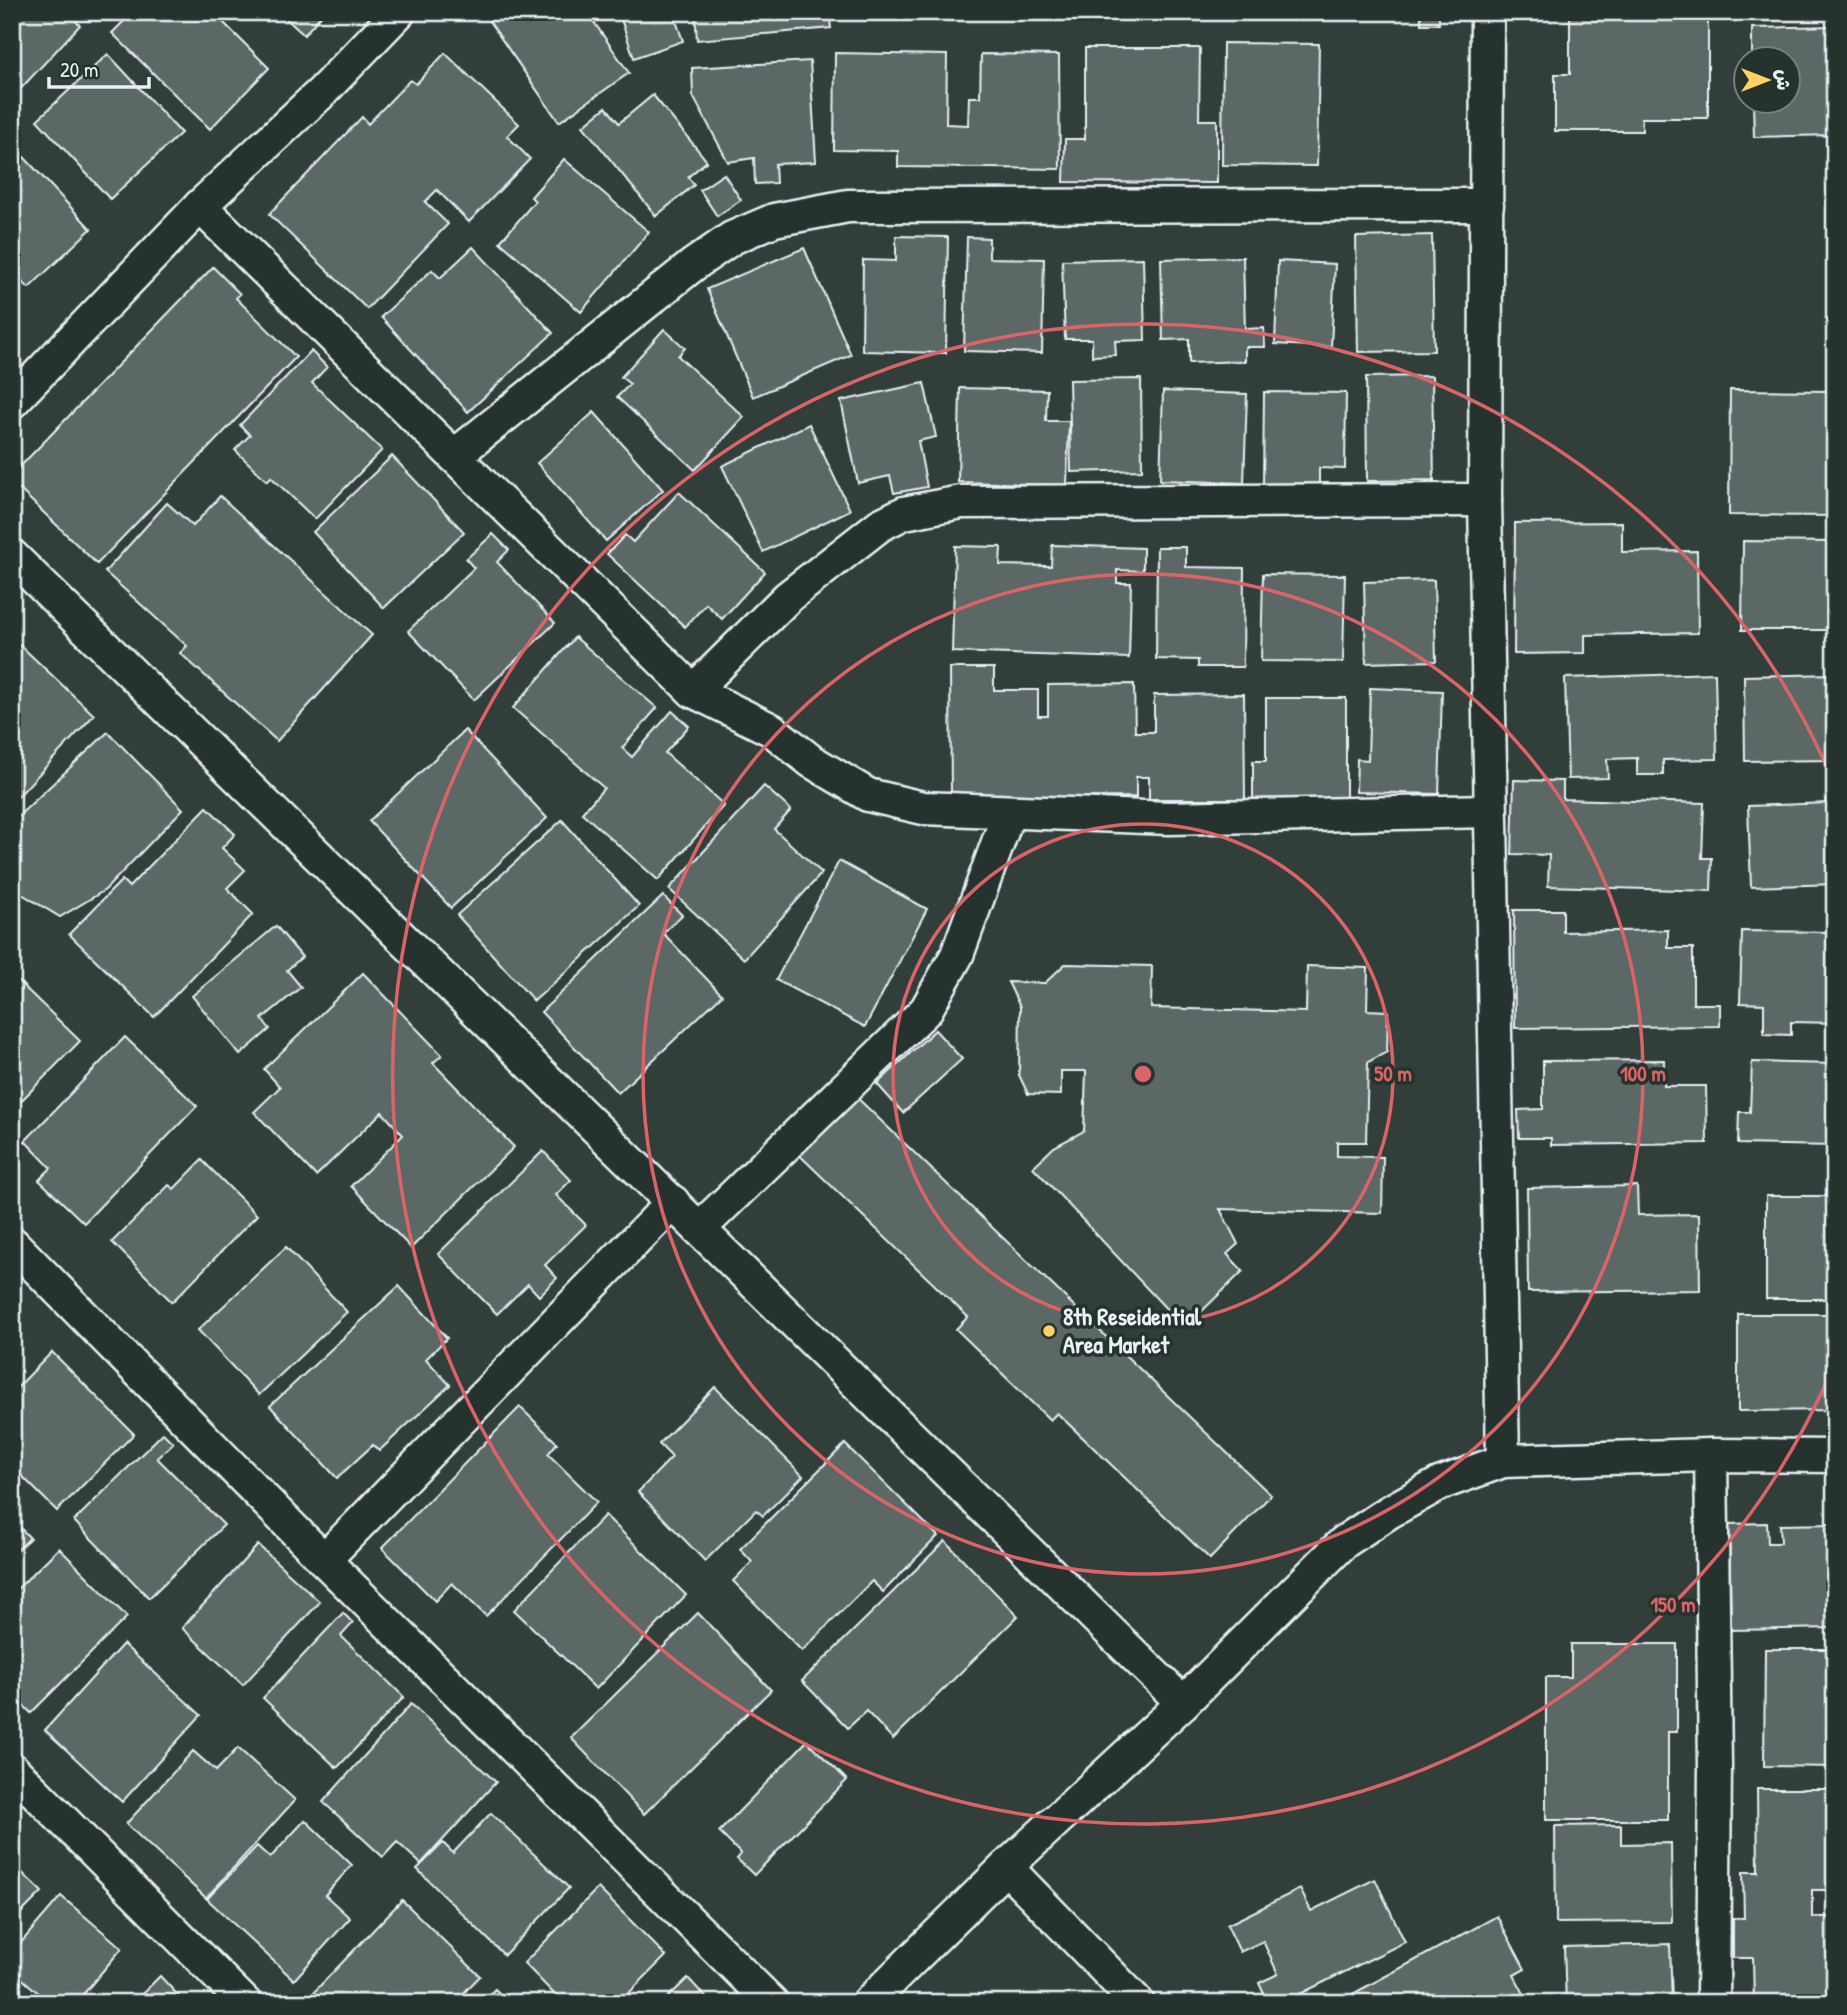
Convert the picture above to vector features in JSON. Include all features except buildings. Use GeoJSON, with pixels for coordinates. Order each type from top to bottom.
{"type":"FeatureCollection","features":[{"type":"Feature","properties":{"kind":"street"},"geometry":{"type":"LineString","coordinates":[[12,402],[200,205],[321,93],[399,12]]}},
{"type":"Feature","properties":{"kind":"street"},"geometry":{"type":"LineString","coordinates":[[1487,12],[1485,500],[1503,1461]]}},
{"type":"Feature","properties":{"kind":"street"},"geometry":{"type":"LineString","coordinates":[[200,205],[693,691],[772,730],[811,761],[868,795],[923,808],[1170,818],[1489,811]]}},
{"type":"Feature","properties":{"kind":"street"},"geometry":{"type":"LineString","coordinates":[[454,456],[693,265],[732,237],[774,220],[848,205],[1487,205]]}},
{"type":"Feature","properties":{"kind":"street"},"geometry":{"type":"LineString","coordinates":[[693,691],[788,597],[880,525],[904,513],[961,502],[1485,500]]}},
{"type":"Feature","properties":{"kind":"street"},"geometry":{"type":"LineString","coordinates":[[12,556],[1183,1703]]}},
{"type":"Feature","properties":{"kind":"street"},"geometry":{"type":"LineString","coordinates":[[699,1229],[926,1010],[957,955],[1009,812]]}},
{"type":"Feature","properties":{"kind":"street"},"geometry":{"type":"LineString","coordinates":[[324,1560],[673,1202]]}},
{"type":"Feature","properties":{"kind":"street"},"geometry":{"type":"LineString","coordinates":[[12,1243],[324,1560],[772,2003]]}},
{"type":"Feature","properties":{"kind":"street"},"geometry":{"type":"LineString","coordinates":[[1710,1455],[1715,1765],[1713,2003]]}},
{"type":"Feature","properties":{"kind":"street"},"geometry":{"type":"LineString","coordinates":[[868,2003],[1006,1867],[1183,1703],[1344,1542],[1389,1512],[1439,1484],[1503,1461],[1710,1455],[1835,1457]]}},
{"type":"Feature","properties":{"kind":"street"},"geometry":{"type":"LineString","coordinates":[[12,1769],[245,2003]]}},
{"type":"Feature","properties":{"kind":"street"},"geometry":{"type":"LineString","coordinates":[[1006,1867],[1138,2003]]}},
{"type":"Feature","properties":{"kind":"place","name":"8th Reseidential Area Market"},"geometry":{"type":"Point","coordinates":[1049,1331]}}]}
